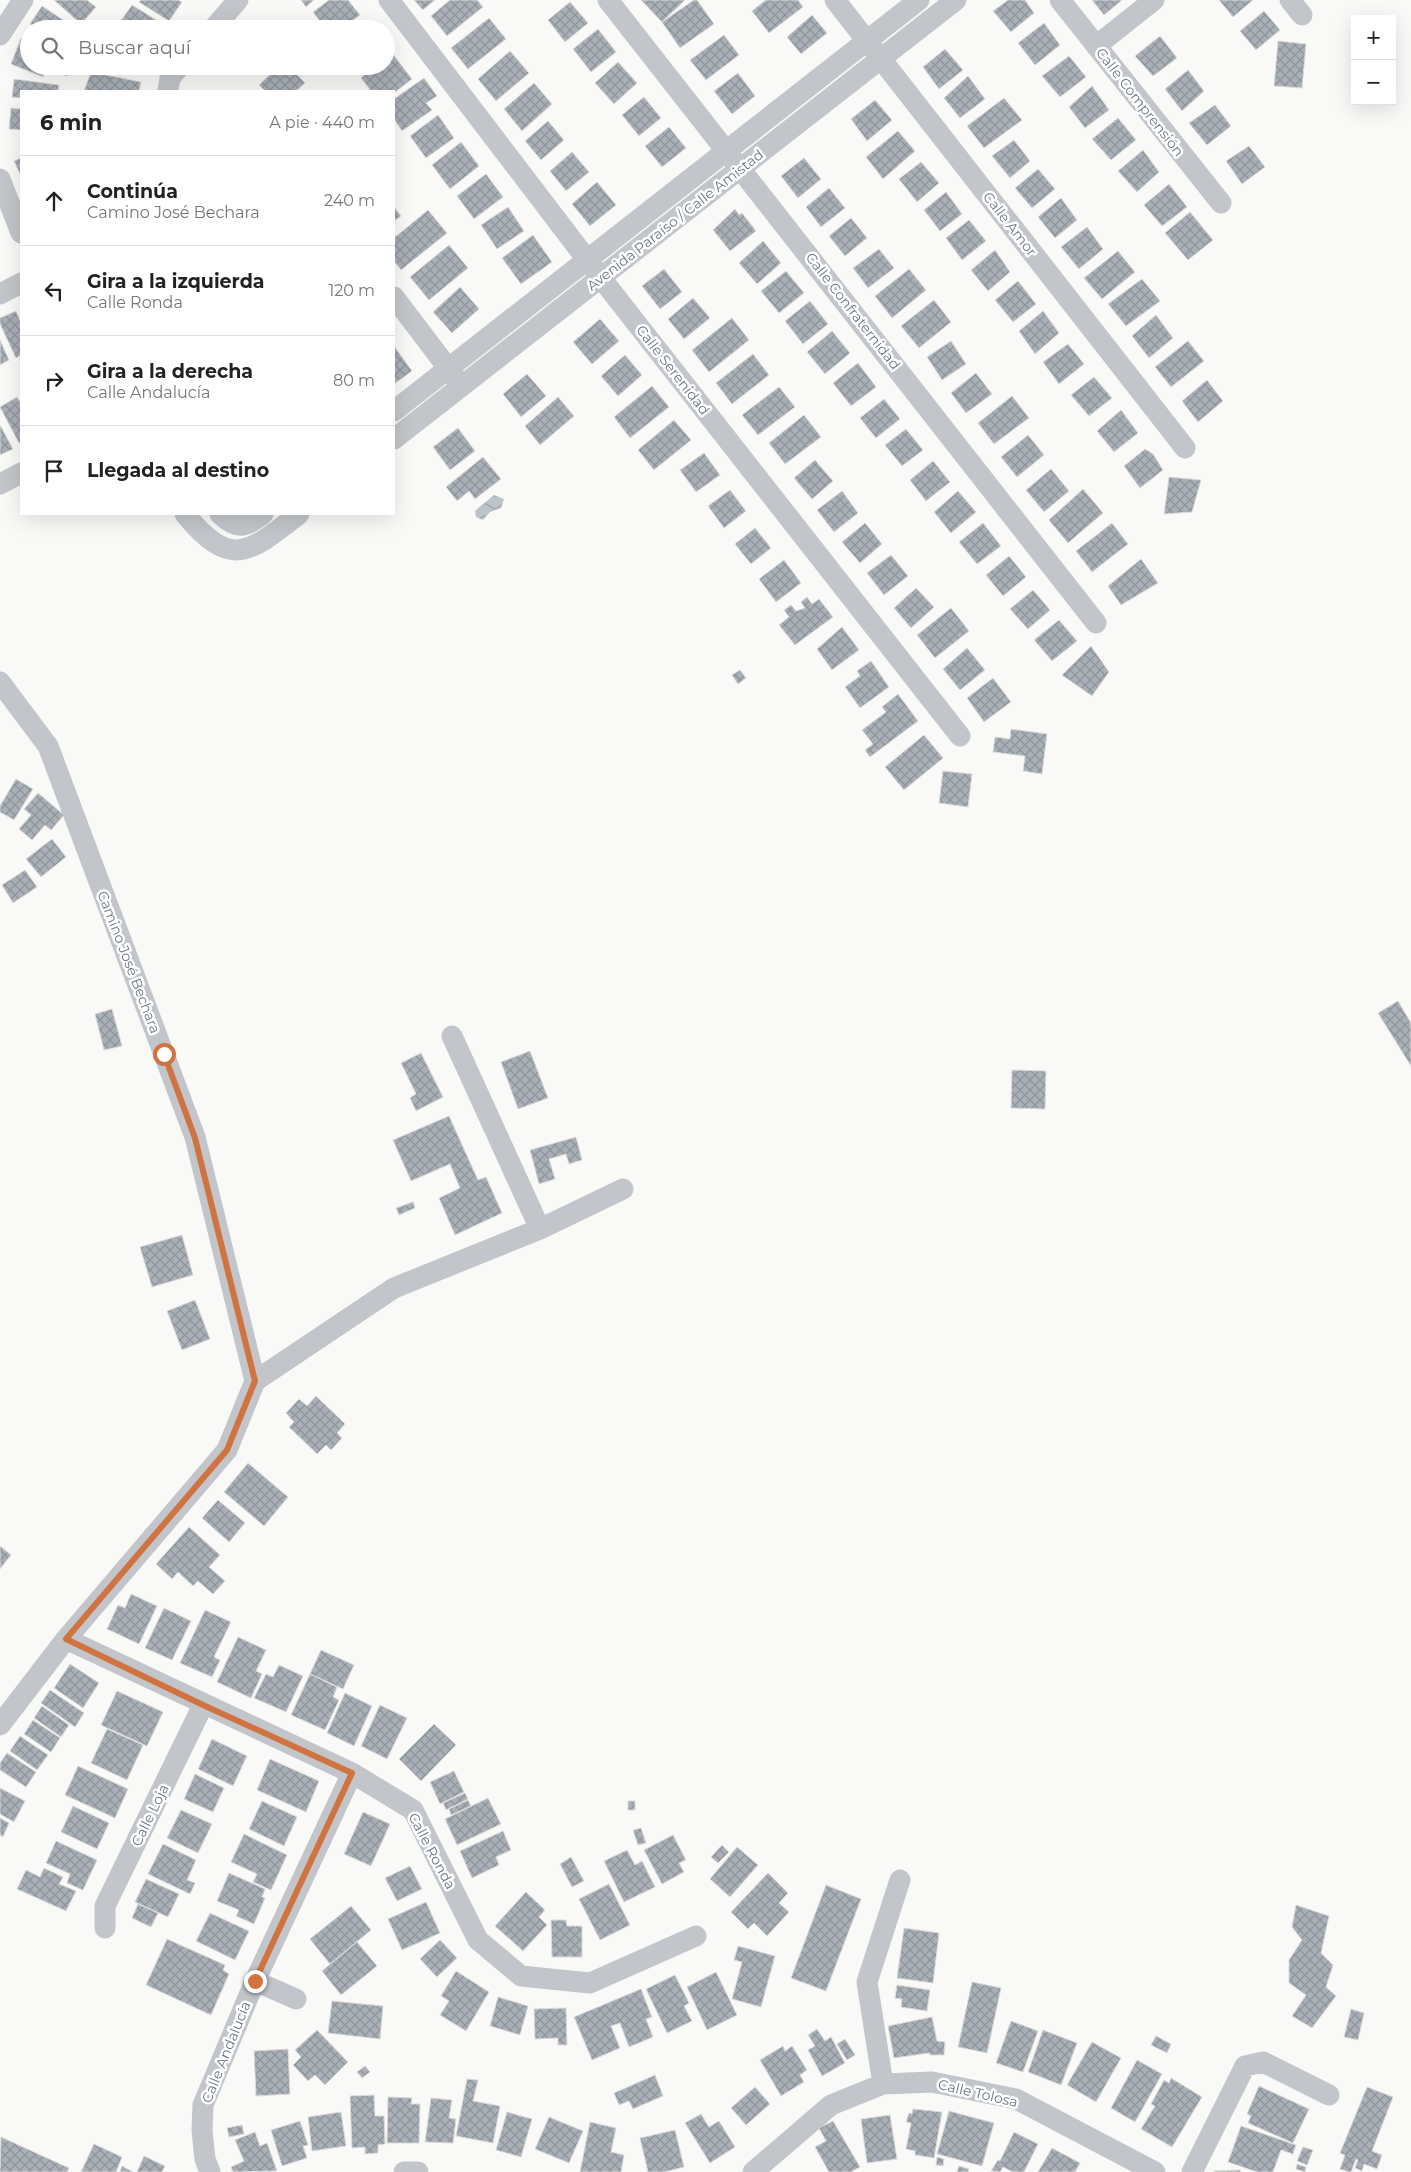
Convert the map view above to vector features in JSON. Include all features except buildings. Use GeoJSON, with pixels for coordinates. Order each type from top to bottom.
{"type":"FeatureCollection","features":[{"type":"Feature","properties":{"kind":"street"},"geometry":{"type":"LineString","coordinates":[[0,35],[24,0]]}},
{"type":"Feature","properties":{"kind":"street"},"geometry":{"type":"LineString","coordinates":[[221,20],[238,0]]}},
{"type":"Feature","properties":{"kind":"street","name":"Calle Serenidad"},"geometry":{"type":"LineString","coordinates":[[389,0],[601,278],[960,736]]}},
{"type":"Feature","properties":{"kind":"street","name":"Calle Confraternidad"},"geometry":{"type":"LineString","coordinates":[[608,0],[1096,623]]}},
{"type":"Feature","properties":{"kind":"street","name":"Calle Amor"},"geometry":{"type":"LineString","coordinates":[[835,0],[1185,448]]}},
{"type":"Feature","properties":{"kind":"street","name":"Avenida Paraíso / Calle Amistad"},"geometry":{"type":"LineString","coordinates":[[395,410],[919,0]]}},
{"type":"Feature","properties":{"kind":"street","name":"Avenida Paraíso / Calle Amistad"},"geometry":{"type":"LineString","coordinates":[[395,438],[956,0]]}},
{"type":"Feature","properties":{"kind":"street","name":"Calle Comprensión"},"geometry":{"type":"LineString","coordinates":[[1060,0],[1221,203]]}},
{"type":"Feature","properties":{"kind":"street"},"geometry":{"type":"LineString","coordinates":[[1096,46],[1154,0]]}},
{"type":"Feature","properties":{"kind":"street"},"geometry":{"type":"LineString","coordinates":[[168,90],[170,78],[172,75]]}},
{"type":"Feature","properties":{"kind":"street"},"geometry":{"type":"LineString","coordinates":[[0,179],[20,230]]}},
{"type":"Feature","properties":{"kind":"street"},"geometry":{"type":"LineString","coordinates":[[0,294],[20,284]]}},
{"type":"Feature","properties":{"kind":"street"},"geometry":{"type":"LineString","coordinates":[[395,298],[462,386]]}},
{"type":"Feature","properties":{"kind":"street"},"geometry":{"type":"LineString","coordinates":[[0,484],[20,474]]}},
{"type":"Feature","properties":{"kind":"street"},"geometry":{"type":"LineString","coordinates":[[186,515],[200,532],[223,549],[240,551],[260,544],[298,515]]}},
{"type":"Feature","properties":{"kind":"street"},"geometry":{"type":"LineString","coordinates":[[224,518],[241,526],[250,524],[262,515]]}},
{"type":"Feature","properties":{"kind":"street"},"geometry":{"type":"LineString","coordinates":[[223,549],[229,535],[224,518]]}},
{"type":"Feature","properties":{"kind":"street","name":"Camino José Bechara"},"geometry":{"type":"LineString","coordinates":[[0,682],[48,746],[195,1138],[255,1381]]}},
{"type":"Feature","properties":{"kind":"street"},"geometry":{"type":"LineString","coordinates":[[452,1036],[540,1229]]}},
{"type":"Feature","properties":{"kind":"street"},"geometry":{"type":"LineString","coordinates":[[0,1725],[66,1639],[227,1450],[255,1381],[394,1288],[540,1229],[623,1189]]}},
{"type":"Feature","properties":{"kind":"street","name":"Calle Ronda"},"geometry":{"type":"LineString","coordinates":[[66,1639],[203,1705],[352,1773],[413,1810],[478,1940],[521,1976],[590,1984],[696,1936]]}},
{"type":"Feature","properties":{"kind":"street","name":"Calle Loja"},"geometry":{"type":"LineString","coordinates":[[105,1928],[106,1906],[203,1705]]}},
{"type":"Feature","properties":{"kind":"street","name":"Calle Andalucía"},"geometry":{"type":"LineString","coordinates":[[210,2172],[205,2159],[202,2131],[203,2105],[255,1981],[352,1773]]}},
{"type":"Feature","properties":{"kind":"street"},"geometry":{"type":"LineString","coordinates":[[884,2084],[867,1982],[900,1880]]}},
{"type":"Feature","properties":{"kind":"street"},"geometry":{"type":"LineString","coordinates":[[255,1981],[296,1999]]}},
{"type":"Feature","properties":{"kind":"street"},"geometry":{"type":"LineString","coordinates":[[1192,2172],[1245,2066],[1263,2062],[1328,2095]]}},
{"type":"Feature","properties":{"kind":"street","name":"Calle Tolosa"},"geometry":{"type":"LineString","coordinates":[[753,2172],[831,2105],[884,2084],[932,2082],[1016,2099],[1155,2172]]}},
{"type":"Feature","properties":{"kind":"street"},"geometry":{"type":"LineString","coordinates":[[404,2172],[418,2172]]}},
{"type":"Feature","properties":{"kind":"water"},"geometry":{"type":"Polygon","coordinates":[[[494,495],[504,499],[501,508],[490,512],[483,520],[476,517],[475,511],[494,495]]]}},
{"type":"Feature","properties":{"kind":"route"},"geometry":{"type":"LineString","coordinates":[[164,1054],[195,1138],[255,1381],[227,1450],[66,1639],[203,1705],[352,1773],[255,1981]]}}]}
